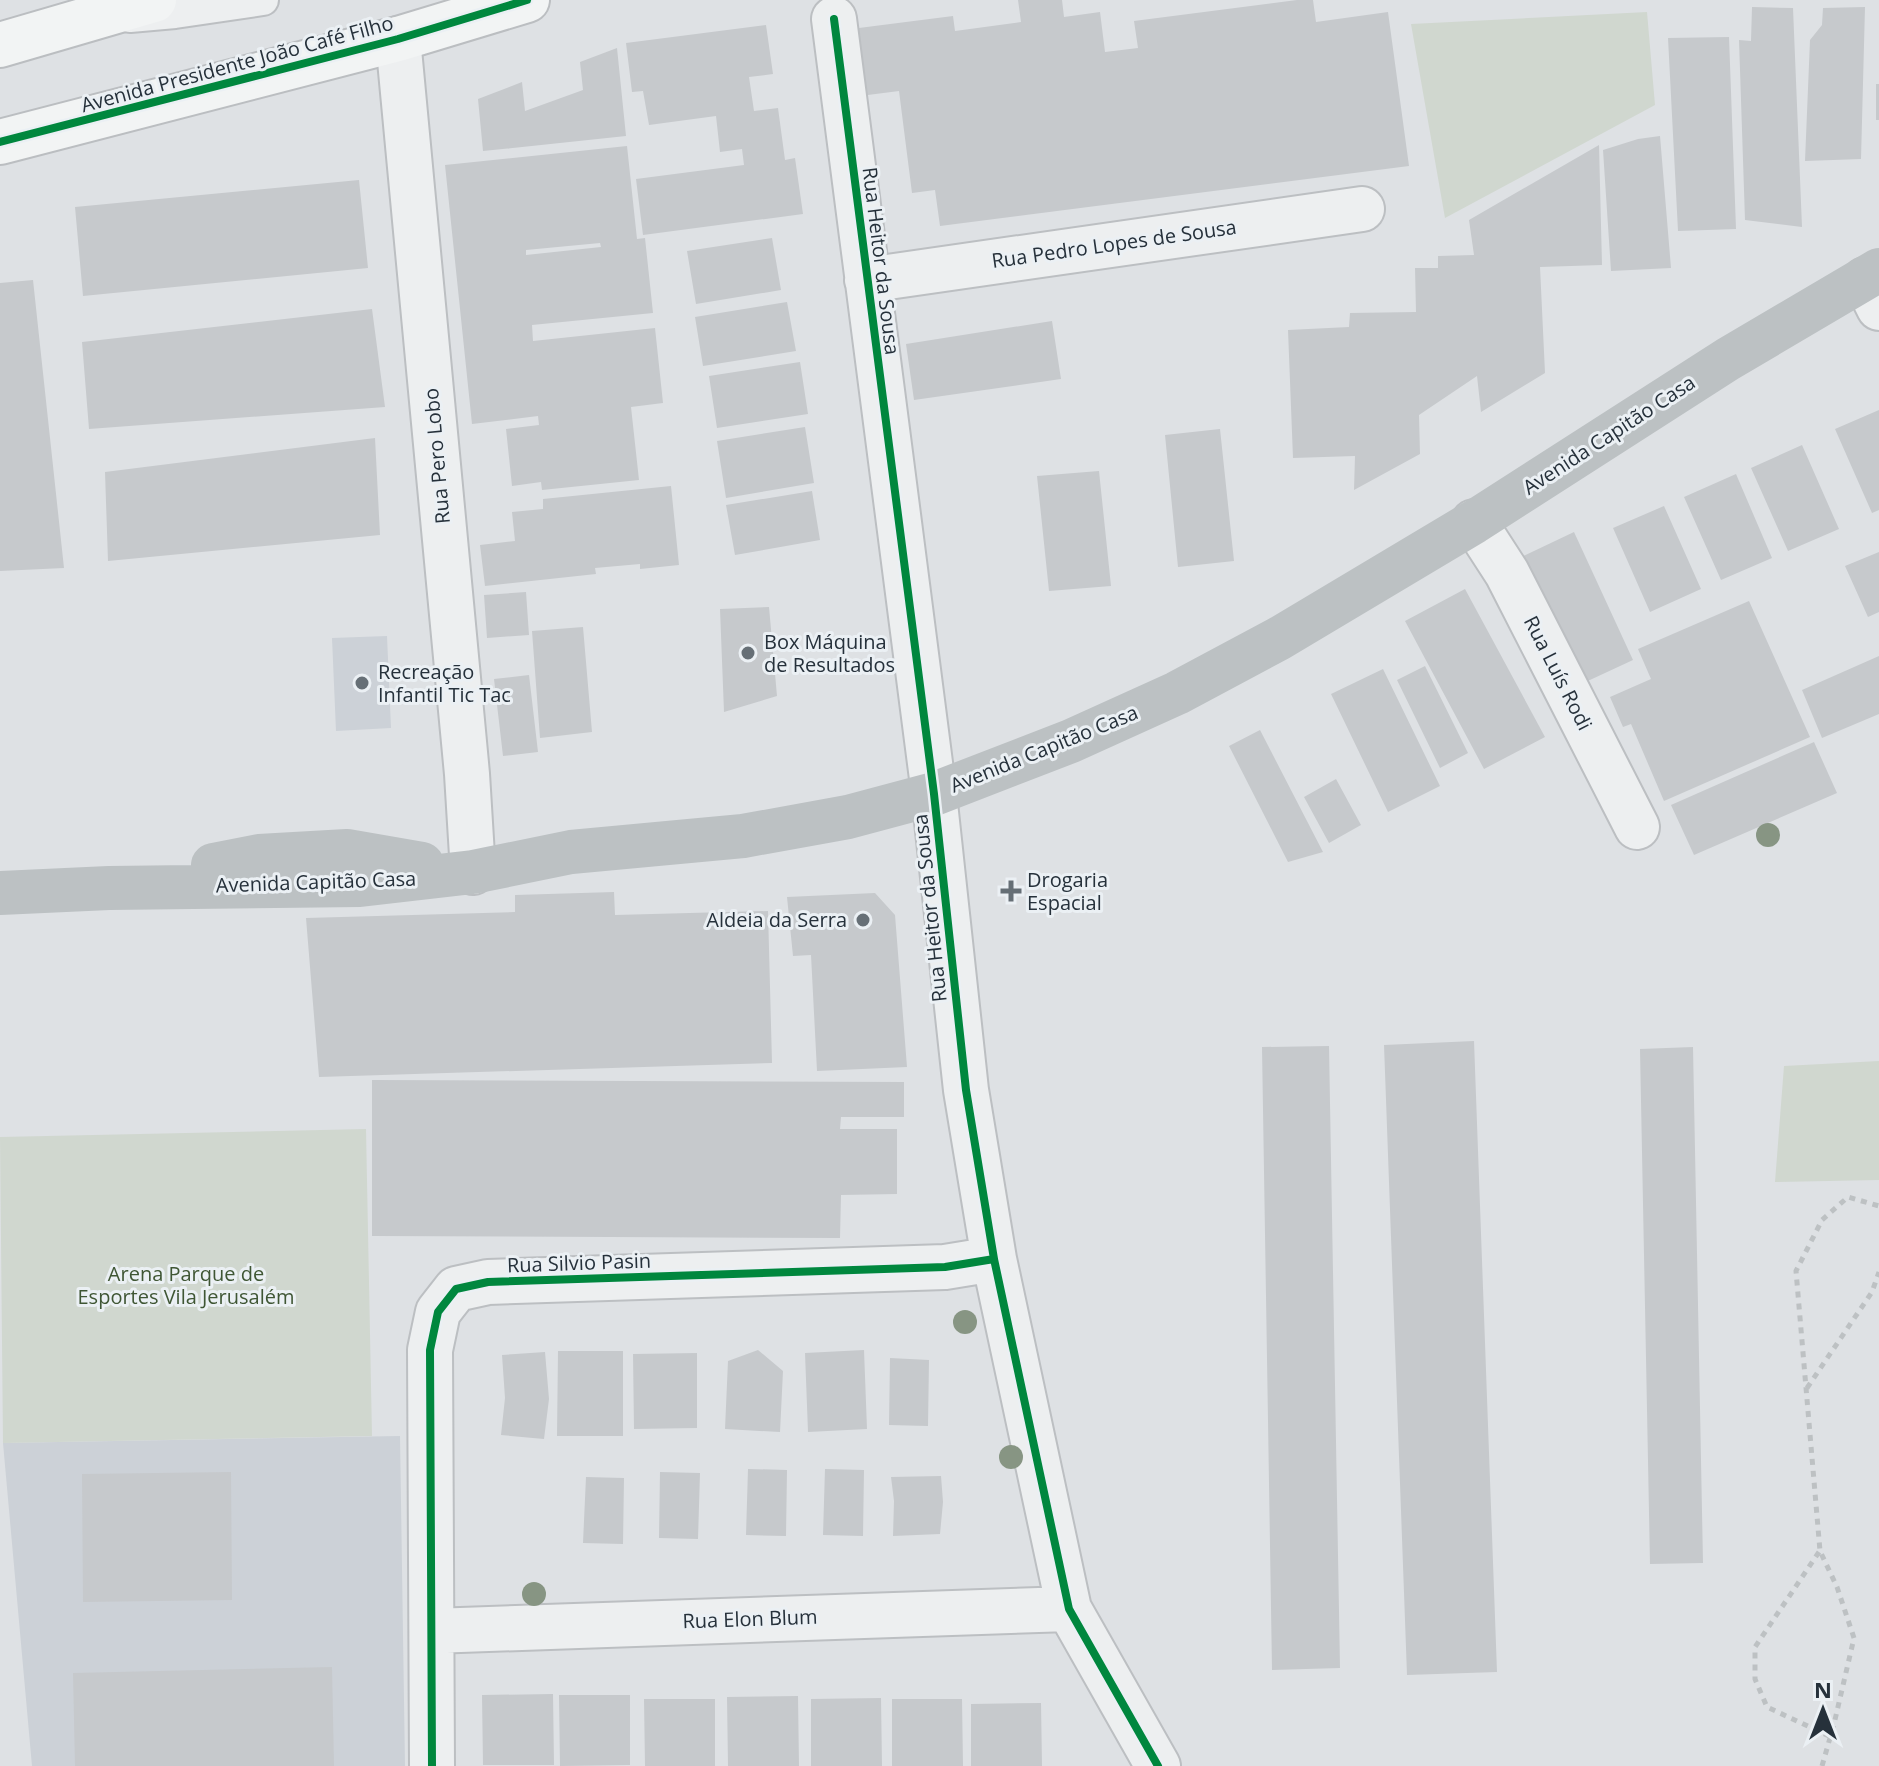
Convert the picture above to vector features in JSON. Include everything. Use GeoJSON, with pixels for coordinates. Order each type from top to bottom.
{"type":"FeatureCollection","features":[{"type":"Feature","properties":{"kind":"main road"},"geometry":{"type":"LineString","coordinates":[[0,45],[154,0]]}},
{"type":"Feature","properties":{"kind":"main road","name":"Avenida Presidente João Café Filho"},"geometry":{"type":"LineString","coordinates":[[0,142],[404,20],[527,0]]}},
{"type":"Feature","properties":{"kind":"main road","name":"Avenida Capitão Casa"},"geometry":{"type":"LineString","coordinates":[[473,872],[571,852],[743,836],[848,817],[934,794],[1071,741],[1177,693],[1278,639],[1474,522],[1728,359],[1874,286]]}},
{"type":"Feature","properties":{"kind":"main road"},"geometry":{"type":"LineString","coordinates":[[0,893],[109,888],[259,856],[347,851],[473,872]]}},
{"type":"Feature","properties":{"kind":"street","name":"Rua Heitor da Sousa"},"geometry":{"type":"LineString","coordinates":[[834,19],[934,794],[966,1090],[994,1259],[1069,1609],[1158,1766]]}},
{"type":"Feature","properties":{"kind":"street","name":"Rua Pero Lobo"},"geometry":{"type":"LineString","coordinates":[[404,20],[473,872]]}},
{"type":"Feature","properties":{"kind":"street","name":"Rua Pedro Lopes de Sousa"},"geometry":{"type":"LineString","coordinates":[[867,280],[1362,209]]}},
{"type":"Feature","properties":{"kind":"street","name":"Rua Luís Rodi"},"geometry":{"type":"LineString","coordinates":[[1474,522],[1507,573],[1637,827]]}},
{"type":"Feature","properties":{"kind":"street","name":"Rua Silvio Pasin"},"geometry":{"type":"LineString","coordinates":[[432,1766],[430,1350],[438,1312],[456,1289],[488,1282],[945,1267],[994,1259]]}},
{"type":"Feature","properties":{"kind":"street","name":"Rua Elon Blum"},"geometry":{"type":"LineString","coordinates":[[432,1631],[1069,1609]]}},
{"type":"Feature","properties":{"kind":"lane"},"geometry":{"type":"LineString","coordinates":[[93,20],[175,13],[263,0]]}},
{"type":"Feature","properties":{"kind":"path"},"geometry":{"type":"LineString","coordinates":[[1822,1766],[1854,1638],[1837,1587],[1820,1551],[1796,1271],[1822,1220],[1848,1197],[1879,1206]]}},
{"type":"Feature","properties":{"kind":"path"},"geometry":{"type":"LineString","coordinates":[[1807,1389],[1872,1292],[1879,1272]]}},
{"type":"Feature","properties":{"kind":"path"},"geometry":{"type":"LineString","coordinates":[[1820,1551],[1755,1647],[1755,1679],[1767,1707],[1831,1737]]}},
{"type":"Feature","properties":{"kind":"shaded area","name":"Recreação Infantil Tic Tac"},"geometry":{"type":"Polygon","coordinates":[[[387,636],[391,728],[336,731],[332,638],[387,636]]]}},
{"type":"Feature","properties":{"kind":"shaded area"},"geometry":{"type":"Polygon","coordinates":[[[400,1436],[405,1766],[32,1766],[3,1443],[400,1436]]]}},
{"type":"Feature","properties":{"kind":"green space"},"geometry":{"type":"Polygon","coordinates":[[[1647,12],[1655,105],[1445,218],[1411,24],[1647,12]]]}},
{"type":"Feature","properties":{"kind":"green space"},"geometry":{"type":"Polygon","coordinates":[[[1879,1061],[1879,1180],[1775,1182],[1784,1066],[1879,1061]]]}},
{"type":"Feature","properties":{"kind":"green space","name":"Arena Parque de Esportes Vila Jerusalém"},"geometry":{"type":"Polygon","coordinates":[[[366,1129],[372,1436],[3,1443],[0,1137],[366,1129]]]}},
{"type":"Feature","properties":{"kind":"building"},"geometry":{"type":"Polygon","coordinates":[[[1018,0],[1062,0],[1064,17],[1100,12],[1105,52],[1138,48],[1134,21],[1297,0],[1313,0],[1316,22],[1388,12],[1409,166],[940,226],[935,190],[912,193],[899,91],[860,96],[851,29],[953,16],[955,31],[1021,22],[1018,0]]]}},
{"type":"Feature","properties":{"kind":"building"},"geometry":{"type":"Polygon","coordinates":[[[1752,7],[1793,8],[1802,227],[1745,220],[1739,40],[1751,41],[1752,7]]]}},
{"type":"Feature","properties":{"kind":"building"},"geometry":{"type":"Polygon","coordinates":[[[1865,7],[1861,159],[1805,161],[1810,40],[1822,25],[1823,8],[1865,7]]]}},
{"type":"Feature","properties":{"kind":"building"},"geometry":{"type":"Polygon","coordinates":[[[766,25],[773,74],[749,77],[754,111],[778,108],[785,160],[795,158],[803,214],[643,235],[636,179],[744,165],[742,149],[720,152],[716,116],[649,125],[643,91],[632,92],[626,43],[766,25]]]}},
{"type":"Feature","properties":{"kind":"building"},"geometry":{"type":"Polygon","coordinates":[[[1729,37],[1736,229],[1678,231],[1668,38],[1729,37]]]}},
{"type":"Feature","properties":{"kind":"building"},"geometry":{"type":"Polygon","coordinates":[[[617,48],[626,136],[483,151],[478,99],[522,82],[525,111],[583,90],[580,62],[617,48]]]}},
{"type":"Feature","properties":{"kind":"building"},"geometry":{"type":"Polygon","coordinates":[[[1876,84],[1879,84],[1879,120],[1876,120],[1876,84]]]}},
{"type":"Feature","properties":{"kind":"building"},"geometry":{"type":"Polygon","coordinates":[[[1660,136],[1671,268],[1611,271],[1603,150],[1660,136]]]}},
{"type":"Feature","properties":{"kind":"building"},"geometry":{"type":"Polygon","coordinates":[[[1599,145],[1602,265],[1540,267],[1545,373],[1481,412],[1477,376],[1419,415],[1420,454],[1354,490],[1355,456],[1293,458],[1288,330],[1349,327],[1350,313],[1416,312],[1415,268],[1438,268],[1438,256],[1474,255],[1469,220],[1599,145]]]}},
{"type":"Feature","properties":{"kind":"building"},"geometry":{"type":"Polygon","coordinates":[[[627,146],[637,239],[645,238],[653,313],[532,325],[533,341],[655,328],[663,403],[631,407],[639,480],[542,490],[541,482],[512,486],[506,429],[539,425],[538,416],[472,424],[445,165],[627,146]],[[600,243],[526,250],[526,255],[601,247],[600,243]]]}},
{"type":"Feature","properties":{"kind":"building"},"geometry":{"type":"Polygon","coordinates":[[[359,180],[368,268],[83,296],[75,207],[359,180]]]}},
{"type":"Feature","properties":{"kind":"building"},"geometry":{"type":"Polygon","coordinates":[[[772,238],[781,290],[696,304],[687,251],[772,238]]]}},
{"type":"Feature","properties":{"kind":"building"},"geometry":{"type":"Polygon","coordinates":[[[33,280],[64,568],[0,571],[0,283],[33,280]]]}},
{"type":"Feature","properties":{"kind":"building"},"geometry":{"type":"Polygon","coordinates":[[[787,302],[796,351],[703,366],[695,317],[787,302]]]}},
{"type":"Feature","properties":{"kind":"building"},"geometry":{"type":"Polygon","coordinates":[[[372,309],[385,407],[89,429],[82,342],[372,309]]]}},
{"type":"Feature","properties":{"kind":"building"},"geometry":{"type":"Polygon","coordinates":[[[1052,321],[1061,379],[914,400],[906,344],[1052,321]]]}},
{"type":"Feature","properties":{"kind":"building"},"geometry":{"type":"Polygon","coordinates":[[[800,362],[808,414],[717,428],[709,376],[800,362]]]}},
{"type":"Feature","properties":{"kind":"building"},"geometry":{"type":"Polygon","coordinates":[[[1879,410],[1879,510],[1872,513],[1835,429],[1879,410]]]}},
{"type":"Feature","properties":{"kind":"building"},"geometry":{"type":"Polygon","coordinates":[[[805,427],[814,483],[726,498],[717,441],[805,427]]]}},
{"type":"Feature","properties":{"kind":"building"},"geometry":{"type":"Polygon","coordinates":[[[1220,429],[1234,561],[1178,567],[1165,435],[1220,429]]]}},
{"type":"Feature","properties":{"kind":"building"},"geometry":{"type":"Polygon","coordinates":[[[375,438],[380,535],[108,561],[105,472],[375,438]]]}},
{"type":"Feature","properties":{"kind":"building"},"geometry":{"type":"Polygon","coordinates":[[[1802,445],[1839,529],[1788,551],[1751,468],[1802,445]]]}},
{"type":"Feature","properties":{"kind":"building"},"geometry":{"type":"Polygon","coordinates":[[[1099,471],[1111,586],[1049,591],[1037,476],[1099,471]]]}},
{"type":"Feature","properties":{"kind":"building"},"geometry":{"type":"Polygon","coordinates":[[[1736,474],[1772,558],[1721,580],[1684,497],[1736,474]]]}},
{"type":"Feature","properties":{"kind":"building"},"geometry":{"type":"Polygon","coordinates":[[[671,486],[679,565],[640,569],[640,564],[595,568],[596,574],[485,586],[480,545],[515,541],[512,512],[543,509],[543,499],[671,486]]]}},
{"type":"Feature","properties":{"kind":"building"},"geometry":{"type":"Polygon","coordinates":[[[812,491],[820,540],[735,555],[726,505],[812,491]]]}},
{"type":"Feature","properties":{"kind":"building"},"geometry":{"type":"Polygon","coordinates":[[[1664,506],[1701,589],[1650,612],[1613,528],[1664,506]]]}},
{"type":"Feature","properties":{"kind":"building"},"geometry":{"type":"Polygon","coordinates":[[[1574,532],[1633,660],[1577,686],[1517,559],[1574,532]]]}},
{"type":"Feature","properties":{"kind":"building"},"geometry":{"type":"Polygon","coordinates":[[[1879,552],[1879,612],[1868,617],[1845,566],[1879,552]]]}},
{"type":"Feature","properties":{"kind":"building"},"geometry":{"type":"Polygon","coordinates":[[[1465,589],[1545,737],[1484,769],[1405,621],[1465,589]]]}},
{"type":"Feature","properties":{"kind":"building"},"geometry":{"type":"Polygon","coordinates":[[[526,592],[529,635],[487,638],[484,595],[526,592]]]}},
{"type":"Feature","properties":{"kind":"building"},"geometry":{"type":"Polygon","coordinates":[[[1749,601],[1810,737],[1664,801],[1631,724],[1623,727],[1610,697],[1651,679],[1638,649],[1749,601]]]}},
{"type":"Feature","properties":{"kind":"building","name":"Box Máquina de Resultados"},"geometry":{"type":"Polygon","coordinates":[[[769,607],[777,696],[724,712],[720,609],[769,607]]]}},
{"type":"Feature","properties":{"kind":"building"},"geometry":{"type":"Polygon","coordinates":[[[583,627],[592,732],[540,738],[532,631],[583,627]]]}},
{"type":"Feature","properties":{"kind":"building"},"geometry":{"type":"Polygon","coordinates":[[[1879,656],[1879,714],[1822,738],[1802,690],[1879,656]]]}},
{"type":"Feature","properties":{"kind":"building"},"geometry":{"type":"Polygon","coordinates":[[[1425,666],[1468,753],[1440,768],[1397,680],[1425,666]]]}},
{"type":"Feature","properties":{"kind":"building"},"geometry":{"type":"Polygon","coordinates":[[[1383,669],[1440,786],[1388,812],[1331,694],[1383,669]]]}},
{"type":"Feature","properties":{"kind":"building"},"geometry":{"type":"Polygon","coordinates":[[[529,675],[538,752],[503,756],[494,679],[529,675]]]}},
{"type":"Feature","properties":{"kind":"building"},"geometry":{"type":"Polygon","coordinates":[[[1260,730],[1323,852],[1288,862],[1229,746],[1260,730]]]}},
{"type":"Feature","properties":{"kind":"building"},"geometry":{"type":"Polygon","coordinates":[[[1814,742],[1837,793],[1694,855],[1671,805],[1814,742]]]}},
{"type":"Feature","properties":{"kind":"building"},"geometry":{"type":"Polygon","coordinates":[[[1336,779],[1361,825],[1329,843],[1304,797],[1336,779]]]}},
{"type":"Feature","properties":{"kind":"building"},"geometry":{"type":"Polygon","coordinates":[[[614,892],[615,915],[768,911],[772,1063],[319,1077],[306,918],[515,912],[515,895],[614,892]]]}},
{"type":"Feature","properties":{"kind":"building"},"geometry":{"type":"Polygon","coordinates":[[[875,893],[895,915],[907,1067],[817,1071],[811,955],[793,956],[787,897],[875,893]]]}},
{"type":"Feature","properties":{"kind":"building"},"geometry":{"type":"Polygon","coordinates":[[[1474,1041],[1497,1672],[1407,1675],[1384,1045],[1474,1041]]]}},
{"type":"Feature","properties":{"kind":"building"},"geometry":{"type":"Polygon","coordinates":[[[1329,1046],[1340,1668],[1272,1670],[1262,1047],[1329,1046]]]}},
{"type":"Feature","properties":{"kind":"building"},"geometry":{"type":"Polygon","coordinates":[[[1693,1047],[1703,1563],[1650,1564],[1640,1049],[1693,1047]]]}},
{"type":"Feature","properties":{"kind":"building"},"geometry":{"type":"Polygon","coordinates":[[[372,1080],[904,1082],[904,1117],[841,1117],[840,1129],[897,1129],[897,1194],[841,1195],[840,1238],[372,1236],[372,1080]]]}},
{"type":"Feature","properties":{"kind":"building"},"geometry":{"type":"Polygon","coordinates":[[[758,1350],[783,1371],[780,1432],[725,1429],[728,1361],[758,1350]]]}},
{"type":"Feature","properties":{"kind":"building"},"geometry":{"type":"Polygon","coordinates":[[[864,1350],[867,1429],[808,1432],[805,1353],[864,1350]]]}},
{"type":"Feature","properties":{"kind":"building"},"geometry":{"type":"Polygon","coordinates":[[[558,1351],[623,1351],[623,1436],[557,1436],[558,1351]]]}},
{"type":"Feature","properties":{"kind":"building"},"geometry":{"type":"Polygon","coordinates":[[[545,1352],[549,1399],[544,1439],[501,1435],[505,1398],[502,1355],[545,1352]]]}},
{"type":"Feature","properties":{"kind":"building"},"geometry":{"type":"Polygon","coordinates":[[[697,1353],[697,1428],[634,1429],[633,1354],[697,1353]]]}},
{"type":"Feature","properties":{"kind":"building"},"geometry":{"type":"Polygon","coordinates":[[[890,1358],[929,1360],[928,1426],[889,1425],[890,1358]]]}},
{"type":"Feature","properties":{"kind":"building"},"geometry":{"type":"Polygon","coordinates":[[[748,1469],[787,1470],[786,1536],[746,1535],[748,1469]]]}},
{"type":"Feature","properties":{"kind":"building"},"geometry":{"type":"Polygon","coordinates":[[[825,1469],[864,1470],[863,1536],[823,1535],[825,1469]]]}},
{"type":"Feature","properties":{"kind":"building"},"geometry":{"type":"Polygon","coordinates":[[[231,1472],[232,1600],[83,1602],[82,1474],[231,1472]]]}},
{"type":"Feature","properties":{"kind":"building"},"geometry":{"type":"Polygon","coordinates":[[[660,1472],[700,1473],[698,1539],[659,1538],[660,1472]]]}},
{"type":"Feature","properties":{"kind":"building"},"geometry":{"type":"Polygon","coordinates":[[[941,1476],[943,1502],[940,1534],[893,1536],[891,1477],[941,1476]]]}},
{"type":"Feature","properties":{"kind":"building"},"geometry":{"type":"Polygon","coordinates":[[[586,1477],[624,1478],[623,1544],[583,1543],[586,1477]]]}},
{"type":"Feature","properties":{"kind":"building"},"geometry":{"type":"Polygon","coordinates":[[[332,1667],[334,1766],[75,1766],[73,1673],[332,1667]]]}},
{"type":"Feature","properties":{"kind":"building"},"geometry":{"type":"Polygon","coordinates":[[[553,1694],[554,1765],[483,1765],[482,1695],[553,1694]]]}},
{"type":"Feature","properties":{"kind":"building"},"geometry":{"type":"Polygon","coordinates":[[[559,1695],[630,1695],[630,1765],[560,1766],[559,1695]]]}},
{"type":"Feature","properties":{"kind":"building"},"geometry":{"type":"Polygon","coordinates":[[[798,1696],[799,1766],[728,1766],[727,1697],[798,1696]]]}},
{"type":"Feature","properties":{"kind":"building"},"geometry":{"type":"Polygon","coordinates":[[[881,1698],[882,1766],[811,1766],[811,1699],[881,1698]]]}},
{"type":"Feature","properties":{"kind":"building"},"geometry":{"type":"Polygon","coordinates":[[[644,1699],[715,1699],[715,1766],[645,1766],[644,1699]]]}},
{"type":"Feature","properties":{"kind":"building"},"geometry":{"type":"Polygon","coordinates":[[[892,1699],[962,1699],[963,1766],[892,1766],[892,1699]]]}},
{"type":"Feature","properties":{"kind":"building"},"geometry":{"type":"Polygon","coordinates":[[[1041,1703],[1042,1766],[971,1766],[971,1704],[1041,1703]]]}},
{"type":"Feature","properties":{"kind":"cycle path"},"geometry":{"type":"LineString","coordinates":[[0,142],[398,39],[527,0]]}},
{"type":"Feature","properties":{"kind":"cycle path"},"geometry":{"type":"LineString","coordinates":[[834,19],[934,794],[966,1090],[994,1259],[1069,1609],[1158,1766]]}},
{"type":"Feature","properties":{"kind":"cycle path"},"geometry":{"type":"LineString","coordinates":[[432,1766],[430,1350],[438,1312],[456,1289],[488,1282],[945,1267],[994,1259]]}},
{"type":"Feature","properties":{"kind":"place","name":"Box Máquina de Resultados"},"geometry":{"type":"Point","coordinates":[748,653]}},
{"type":"Feature","properties":{"kind":"place","name":"Recreação Infantil Tic Tac"},"geometry":{"type":"Point","coordinates":[362,683]}},
{"type":"Feature","properties":{"kind":"place","name":"Drogaria Espacial"},"geometry":{"type":"Point","coordinates":[1011,891]}},
{"type":"Feature","properties":{"kind":"place","name":"Aldeia da Serra"},"geometry":{"type":"Point","coordinates":[863,920]}}]}
